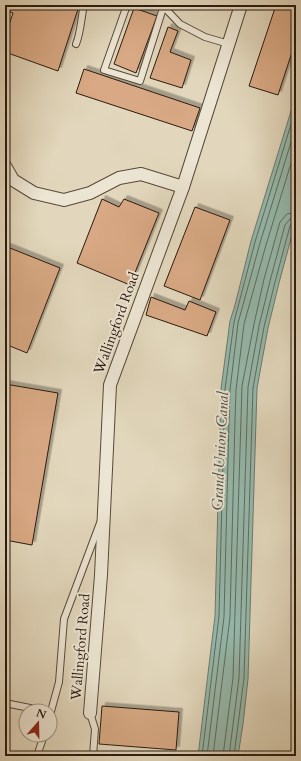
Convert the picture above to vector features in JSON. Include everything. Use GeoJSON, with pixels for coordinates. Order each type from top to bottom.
{"type":"FeatureCollection","features":[{"type":"Feature","properties":{"kind":"street","name":"Wallingford Road"},"geometry":{"type":"LineString","coordinates":[[90,714],[101,575],[110,385],[183,187],[241,5]]}},
{"type":"Feature","properties":{"kind":"street"},"geometry":{"type":"LineString","coordinates":[[5,166],[13,180],[34,193],[64,200],[90,192],[119,178],[141,174],[183,187]]}},
{"type":"Feature","properties":{"kind":"lane"},"geometry":{"type":"LineString","coordinates":[[76,44],[81,33],[80,23],[84,5]]}},
{"type":"Feature","properties":{"kind":"lane"},"geometry":{"type":"LineString","coordinates":[[127,5],[104,70],[140,81],[163,5]]}},
{"type":"Feature","properties":{"kind":"lane"},"geometry":{"type":"LineString","coordinates":[[163,5],[180,24],[205,37],[229,44]]}},
{"type":"Feature","properties":{"kind":"lane"},"geometry":{"type":"LineString","coordinates":[[52,703],[59,682],[64,619],[79,575],[104,512]]}},
{"type":"Feature","properties":{"kind":"lane"},"geometry":{"type":"LineString","coordinates":[[5,703],[18,706]]}},
{"type":"Feature","properties":{"kind":"lane"},"geometry":{"type":"LineString","coordinates":[[90,714],[95,729],[93,756]]}},
{"type":"Feature","properties":{"kind":"lane"},"geometry":{"type":"LineString","coordinates":[[37,756],[41,743]]}},
{"type":"Feature","properties":{"kind":"water","name":"Grand Union Canal"},"geometry":{"type":"Polygon","coordinates":[[[296,95],[296,220],[268,328],[257,388],[248,679],[243,724],[238,756],[198,756],[215,616],[221,389],[230,321],[251,241],[296,95]]]}},
{"type":"Feature","properties":{"kind":"building"},"geometry":{"type":"Polygon","coordinates":[[[5,5],[74,5],[73,6],[78,9],[58,71],[5,52],[5,37],[13,13],[5,10],[5,5]]]}},
{"type":"Feature","properties":{"kind":"building"},"geometry":{"type":"Polygon","coordinates":[[[276,5],[296,5],[296,40],[278,95],[249,86],[276,5]]]}},
{"type":"Feature","properties":{"kind":"building"},"geometry":{"type":"Polygon","coordinates":[[[134,8],[157,16],[136,73],[114,64],[134,8]]]}},
{"type":"Feature","properties":{"kind":"building"},"geometry":{"type":"Polygon","coordinates":[[[168,27],[178,31],[170,52],[191,60],[182,88],[150,78],[168,27]]]}},
{"type":"Feature","properties":{"kind":"building"},"geometry":{"type":"Polygon","coordinates":[[[84,69],[200,108],[192,131],[76,93],[84,69]]]}},
{"type":"Feature","properties":{"kind":"building"},"geometry":{"type":"Polygon","coordinates":[[[102,199],[119,207],[124,199],[159,213],[130,285],[77,263],[102,199]]]}},
{"type":"Feature","properties":{"kind":"building"},"geometry":{"type":"Polygon","coordinates":[[[195,207],[230,220],[200,300],[164,286],[195,207]]]}},
{"type":"Feature","properties":{"kind":"building"},"geometry":{"type":"Polygon","coordinates":[[[5,246],[60,268],[27,353],[5,344],[5,246]]]}},
{"type":"Feature","properties":{"kind":"building"},"geometry":{"type":"Polygon","coordinates":[[[151,297],[185,310],[189,301],[216,312],[207,336],[146,315],[151,297]]]}},
{"type":"Feature","properties":{"kind":"building"},"geometry":{"type":"Polygon","coordinates":[[[5,384],[58,393],[32,545],[5,540],[5,384]]]}},
{"type":"Feature","properties":{"kind":"building"},"geometry":{"type":"Polygon","coordinates":[[[102,706],[179,712],[176,750],[99,744],[102,706]]]}}]}
